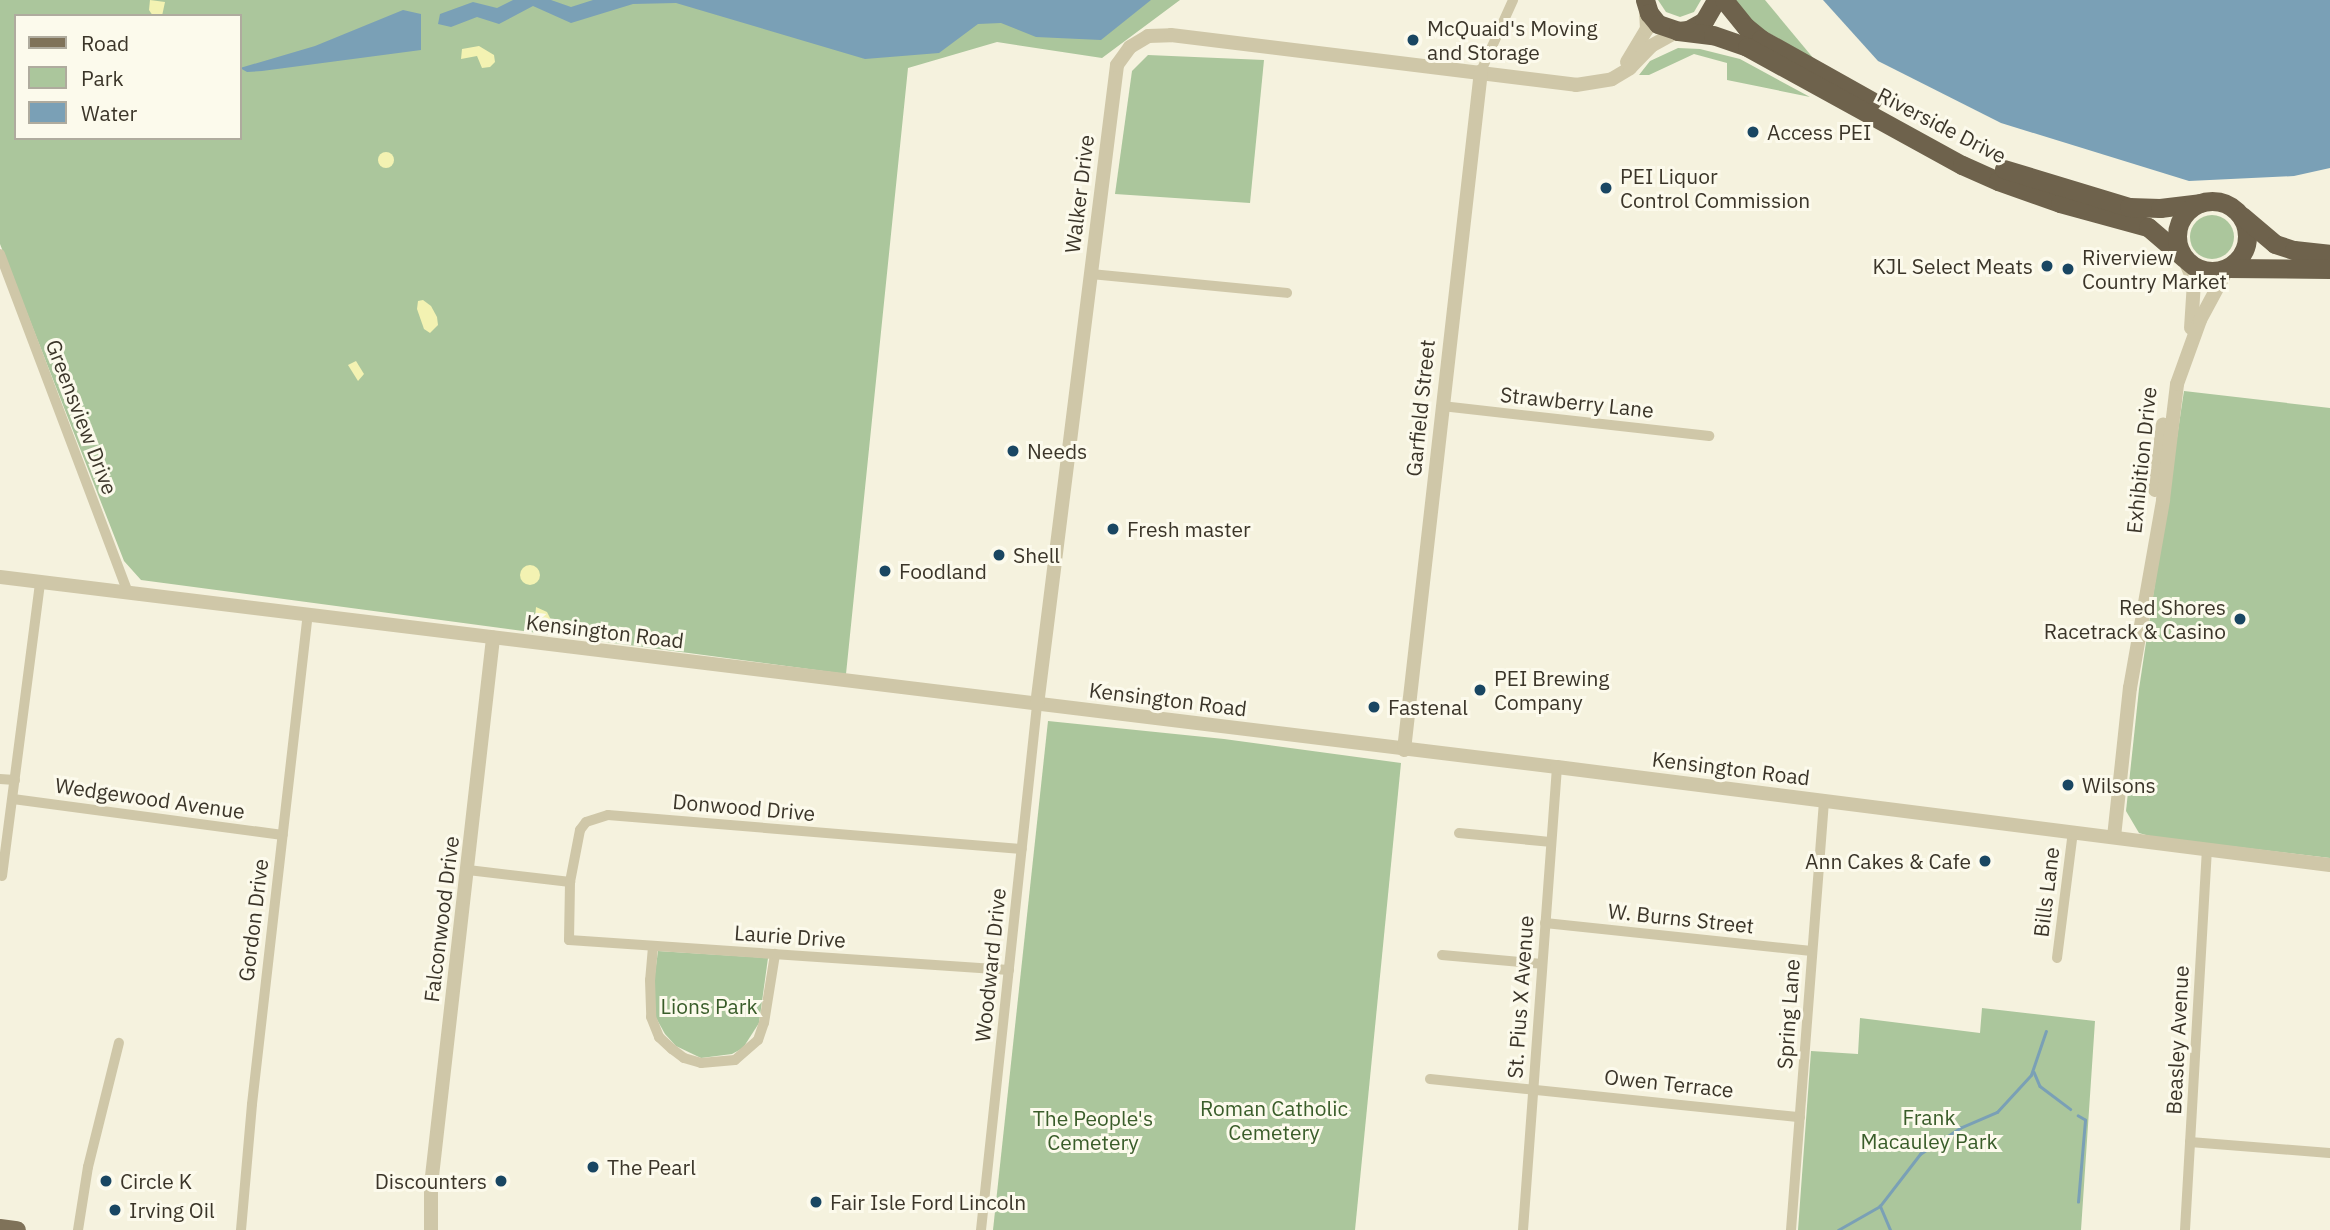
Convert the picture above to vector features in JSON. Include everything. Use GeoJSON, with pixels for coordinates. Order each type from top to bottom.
{"type":"FeatureCollection","features":[{"type":"Feature","properties":{"kind":"highway"},"geometry":{"type":"LineString","coordinates":[[1645,2],[1658,24],[1678,31],[1688,30],[1704,21],[1716,0]]}},
{"type":"Feature","properties":{"kind":"highway","name":"Riverside Drive"},"geometry":{"type":"LineString","coordinates":[[1724,0],[1740,21],[1761,39],[1969,155],[2061,188],[2129,207],[2160,208],[2200,203]]}},
{"type":"Feature","properties":{"kind":"highway","name":"Riverside Drive"},"geometry":{"type":"LineString","coordinates":[[1678,31],[1713,35],[1747,47],[1962,165],[2060,203],[2148,227],[2185,258]]}},
{"type":"Feature","properties":{"kind":"highway"},"geometry":{"type":"LineString","coordinates":[[2330,254],[2294,250],[2275,243],[2222,202],[2200,203],[2183,217],[2178,227],[2179,248],[2185,258],[2199,269],[2208,272],[2228,268],[2330,269]]}},
{"type":"Feature","properties":{"kind":"highway"},"geometry":{"type":"LineString","coordinates":[[2228,268],[2242,255],[2246,246],[2246,225],[2241,215]]}},
{"type":"Feature","properties":{"kind":"main road"},"geometry":{"type":"LineString","coordinates":[[0,1228],[17,1230]]}},
{"type":"Feature","properties":{"kind":"street","name":"Garfield Street"},"geometry":{"type":"LineString","coordinates":[[1404,750],[1481,71],[1513,0]]}},
{"type":"Feature","properties":{"kind":"street"},"geometry":{"type":"LineString","coordinates":[[1561,83],[1609,75],[1626,63],[1647,29],[1645,2]]}},
{"type":"Feature","properties":{"kind":"street"},"geometry":{"type":"LineString","coordinates":[[1481,71],[1561,83],[1594,84],[1612,79],[1630,68],[1651,46],[1678,31]]}},
{"type":"Feature","properties":{"kind":"street","name":"Walker Drive"},"geometry":{"type":"LineString","coordinates":[[1037,705],[1117,65],[1130,47],[1148,36],[1171,35],[1481,71]]}},
{"type":"Feature","properties":{"kind":"street","name":"Greensview Drive"},"geometry":{"type":"LineString","coordinates":[[0,254],[128,593]]}},
{"type":"Feature","properties":{"kind":"street","name":"Exhibition Drive"},"geometry":{"type":"LineString","coordinates":[[2152,548],[2159,451],[2169,387],[2194,316],[2194,282],[2185,258]]}},
{"type":"Feature","properties":{"kind":"street","name":"Exhibition Drive"},"geometry":{"type":"LineString","coordinates":[[2114,837],[2130,688],[2152,548],[2163,500],[2177,384],[2200,320],[2228,268]]}},
{"type":"Feature","properties":{"kind":"street"},"geometry":{"type":"LineString","coordinates":[[1091,274],[1287,293]]}},
{"type":"Feature","properties":{"kind":"street","name":"Strawberry Lane"},"geometry":{"type":"LineString","coordinates":[[1442,406],[1709,436]]}},
{"type":"Feature","properties":{"kind":"street","name":"Kensington Road"},"geometry":{"type":"LineString","coordinates":[[0,577],[1557,767],[2114,837],[2207,852],[2330,865]]}},
{"type":"Feature","properties":{"kind":"street"},"geometry":{"type":"LineString","coordinates":[[2,876],[40,582]]}},
{"type":"Feature","properties":{"kind":"street","name":"Gordon Drive"},"geometry":{"type":"LineString","coordinates":[[241,1230],[252,1104],[308,615]]}},
{"type":"Feature","properties":{"kind":"street","name":"Falconwood Drive"},"geometry":{"type":"LineString","coordinates":[[430,1230],[493,639]]}},
{"type":"Feature","properties":{"kind":"street","name":"Woodward Drive"},"geometry":{"type":"LineString","coordinates":[[981,1230],[1037,705]]}},
{"type":"Feature","properties":{"kind":"street","name":"St. Pius X Avenue"},"geometry":{"type":"LineString","coordinates":[[1523,1230],[1557,767]]}},
{"type":"Feature","properties":{"kind":"street"},"geometry":{"type":"LineString","coordinates":[[0,779],[15,780]]}},
{"type":"Feature","properties":{"kind":"street","name":"Wedgewood Avenue"},"geometry":{"type":"LineString","coordinates":[[13,799],[283,835]]}},
{"type":"Feature","properties":{"kind":"street","name":"Spring Lane"},"geometry":{"type":"LineString","coordinates":[[1791,1230],[1824,802]]}},
{"type":"Feature","properties":{"kind":"street","name":"Donwood Drive"},"geometry":{"type":"LineString","coordinates":[[569,940],[570,882],[580,830],[586,822],[608,815],[1022,849]]}},
{"type":"Feature","properties":{"kind":"street","name":"Bills Lane"},"geometry":{"type":"LineString","coordinates":[[2057,958],[2073,832]]}},
{"type":"Feature","properties":{"kind":"street"},"geometry":{"type":"LineString","coordinates":[[1459,833],[1550,842]]}},
{"type":"Feature","properties":{"kind":"street","name":"Beasley Avenue"},"geometry":{"type":"LineString","coordinates":[[2185,1230],[2207,852]]}},
{"type":"Feature","properties":{"kind":"street"},"geometry":{"type":"LineString","coordinates":[[468,870],[570,882]]}},
{"type":"Feature","properties":{"kind":"street","name":"W. Burns Street"},"geometry":{"type":"LineString","coordinates":[[1545,923],[1812,951]]}},
{"type":"Feature","properties":{"kind":"street","name":"Laurie Drive"},"geometry":{"type":"LineString","coordinates":[[569,940],[1009,970]]}},
{"type":"Feature","properties":{"kind":"street"},"geometry":{"type":"LineString","coordinates":[[653,947],[651,1017],[659,1037],[684,1058],[701,1063],[735,1060],[758,1040],[764,1023],[775,954]]}},
{"type":"Feature","properties":{"kind":"street"},"geometry":{"type":"LineString","coordinates":[[1442,955],[1542,964]]}},
{"type":"Feature","properties":{"kind":"street"},"geometry":{"type":"LineString","coordinates":[[79,1230],[88,1167],[119,1043]]}},
{"type":"Feature","properties":{"kind":"street","name":"Owen Terrace"},"geometry":{"type":"LineString","coordinates":[[1430,1079],[1533,1087],[1800,1117]]}},
{"type":"Feature","properties":{"kind":"street"},"geometry":{"type":"LineString","coordinates":[[2190,1142],[2330,1153]]}},
{"type":"Feature","properties":{"kind":"street","name":"Falconwood Drive"},"geometry":{"type":"LineString","coordinates":[[431,1204],[441,1230]]}},
{"type":"Feature","properties":{"kind":"green space"},"geometry":{"type":"Polygon","coordinates":[[[0,0],[1180,0],[1102,58],[997,42],[908,68],[846,674],[141,580],[124,561],[0,244],[0,0]]]}},
{"type":"Feature","properties":{"kind":"green space"},"geometry":{"type":"Polygon","coordinates":[[[1658,0],[1701,0],[1694,12],[1680,17],[1666,12],[1658,0]]]}},
{"type":"Feature","properties":{"kind":"green space"},"geometry":{"type":"Polygon","coordinates":[[[1733,0],[1765,0],[1814,59],[1748,21],[1733,0]]]}},
{"type":"Feature","properties":{"kind":"green space"},"geometry":{"type":"Polygon","coordinates":[[[1678,48],[1700,49],[1740,59],[1810,97],[1727,80],[1727,63],[1694,54],[1649,75],[1639,75],[1650,61],[1678,48]]]}},
{"type":"Feature","properties":{"kind":"green space"},"geometry":{"type":"Polygon","coordinates":[[[1148,55],[1264,60],[1250,203],[1115,194],[1132,71],[1148,55]]]}},
{"type":"Feature","properties":{"kind":"green space"},"geometry":{"type":"Polygon","coordinates":[[[2212,215],[2228,221],[2234,237],[2228,253],[2212,259],[2196,253],[2190,237],[2196,221],[2212,215]]]}},
{"type":"Feature","properties":{"kind":"green space","name":"Red Shores Racetrack & Casino"},"geometry":{"type":"Polygon","coordinates":[[[2184,391],[2330,408],[2330,858],[2153,837],[2139,833],[2126,811],[2139,689],[2184,391]]]}},
{"type":"Feature","properties":{"kind":"green space"},"geometry":{"type":"Polygon","coordinates":[[[1048,721],[1224,739],[1401,763],[1355,1230],[993,1230],[1048,721]]]}},
{"type":"Feature","properties":{"kind":"green space","name":"Lions Park"},"geometry":{"type":"Polygon","coordinates":[[[658,951],[768,958],[759,1023],[743,1048],[732,1054],[701,1058],[676,1046],[665,1034],[655,1016],[654,981],[658,951]]]}},
{"type":"Feature","properties":{"kind":"green space","name":"Frank Macauley Park"},"geometry":{"type":"Polygon","coordinates":[[[1982,1008],[2095,1021],[2081,1230],[1798,1230],[1811,1051],[1858,1054],[1860,1018],[1980,1033],[1982,1008]]]}},
{"type":"Feature","properties":{"kind":"sand"},"geometry":{"type":"Polygon","coordinates":[[[150,0],[165,2],[162,14],[152,14],[149,10],[150,0]]]}},
{"type":"Feature","properties":{"kind":"sand"},"geometry":{"type":"Polygon","coordinates":[[[479,46],[494,55],[495,62],[490,67],[482,68],[477,56],[461,59],[462,49],[479,46]]]}},
{"type":"Feature","properties":{"kind":"sand"},"geometry":{"type":"Polygon","coordinates":[[[383,152],[389,152],[394,160],[392,166],[383,168],[378,163],[378,157],[383,152]]]}},
{"type":"Feature","properties":{"kind":"sand"},"geometry":{"type":"Polygon","coordinates":[[[423,300],[431,306],[437,317],[438,325],[430,333],[424,329],[417,309],[418,301],[423,300]]]}},
{"type":"Feature","properties":{"kind":"sand"},"geometry":{"type":"Polygon","coordinates":[[[356,361],[364,374],[358,381],[348,365],[356,361]]]}},
{"type":"Feature","properties":{"kind":"sand"},"geometry":{"type":"Polygon","coordinates":[[[530,565],[537,568],[540,575],[537,582],[530,585],[523,582],[520,575],[523,568],[530,565]]]}},
{"type":"Feature","properties":{"kind":"sand"},"geometry":{"type":"Polygon","coordinates":[[[536,607],[547,612],[552,622],[547,625],[535,618],[536,607]]]}},
{"type":"Feature","properties":{"kind":"water"},"geometry":{"type":"Polygon","coordinates":[[[513,0],[551,0],[571,7],[593,0],[1151,0],[1101,40],[1036,37],[1001,23],[978,24],[939,53],[865,59],[676,3],[633,4],[571,23],[533,6],[499,24],[477,17],[451,27],[438,24],[440,14],[473,2],[497,8],[513,0]]]}},
{"type":"Feature","properties":{"kind":"water"},"geometry":{"type":"Polygon","coordinates":[[[1823,0],[2330,0],[2330,168],[2294,176],[2189,181],[2001,123],[1878,61],[1823,0]]]}},
{"type":"Feature","properties":{"kind":"water"},"geometry":{"type":"Polygon","coordinates":[[[403,10],[421,14],[421,50],[262,71],[247,72],[242,69],[315,46],[403,10]]]}},
{"type":"Feature","properties":{"kind":"waterway"},"geometry":{"type":"LineString","coordinates":[[1890,1230],[1880,1206],[1920,1154],[1960,1128],[1997,1112],[2031,1075],[2046,1031]]}},
{"type":"Feature","properties":{"kind":"waterway"},"geometry":{"type":"LineString","coordinates":[[2034,1072],[2040,1086],[2070,1109]]}},
{"type":"Feature","properties":{"kind":"waterway"},"geometry":{"type":"LineString","coordinates":[[2078,1116],[2085,1120],[2078,1202]]}},
{"type":"Feature","properties":{"kind":"waterway"},"geometry":{"type":"LineString","coordinates":[[1838,1230],[1880,1206]]}},
{"type":"Feature","properties":{"kind":"place","name":"McQuaid's Moving and Storage"},"geometry":{"type":"Point","coordinates":[1413,40]}},
{"type":"Feature","properties":{"kind":"place","name":"Access PEI"},"geometry":{"type":"Point","coordinates":[1753,132]}},
{"type":"Feature","properties":{"kind":"place","name":"PEI Liquor Control Commission"},"geometry":{"type":"Point","coordinates":[1606,188]}},
{"type":"Feature","properties":{"kind":"place","name":"KJL Select Meats"},"geometry":{"type":"Point","coordinates":[2047,266]}},
{"type":"Feature","properties":{"kind":"place","name":"Riverview Country Market"},"geometry":{"type":"Point","coordinates":[2068,269]}},
{"type":"Feature","properties":{"kind":"place","name":"Needs"},"geometry":{"type":"Point","coordinates":[1013,451]}},
{"type":"Feature","properties":{"kind":"place","name":"Fresh master"},"geometry":{"type":"Point","coordinates":[1113,529]}},
{"type":"Feature","properties":{"kind":"place","name":"Shell"},"geometry":{"type":"Point","coordinates":[999,555]}},
{"type":"Feature","properties":{"kind":"place","name":"Foodland"},"geometry":{"type":"Point","coordinates":[885,571]}},
{"type":"Feature","properties":{"kind":"place","name":"Red Shores Racetrack & Casino"},"geometry":{"type":"Point","coordinates":[2240,619]}},
{"type":"Feature","properties":{"kind":"place","name":"PEI Brewing Company"},"geometry":{"type":"Point","coordinates":[1480,690]}},
{"type":"Feature","properties":{"kind":"place","name":"Fastenal"},"geometry":{"type":"Point","coordinates":[1374,707]}},
{"type":"Feature","properties":{"kind":"place","name":"Wilsons"},"geometry":{"type":"Point","coordinates":[2068,785]}},
{"type":"Feature","properties":{"kind":"place","name":"Ann Cakes & Cafe"},"geometry":{"type":"Point","coordinates":[1985,861]}},
{"type":"Feature","properties":{"kind":"place","name":"The Pearl"},"geometry":{"type":"Point","coordinates":[593,1167]}},
{"type":"Feature","properties":{"kind":"place","name":"Circle K"},"geometry":{"type":"Point","coordinates":[106,1181]}},
{"type":"Feature","properties":{"kind":"place","name":"Discounters"},"geometry":{"type":"Point","coordinates":[501,1181]}},
{"type":"Feature","properties":{"kind":"place","name":"Fair Isle Ford Lincoln"},"geometry":{"type":"Point","coordinates":[816,1202]}},
{"type":"Feature","properties":{"kind":"place","name":"Irving Oil"},"geometry":{"type":"Point","coordinates":[115,1210]}},
{"type":"Feature","properties":{"kind":"park label","name":"Roman Catholic Cemetery"},"geometry":{"type":"Point","coordinates":[1274,1120]}},
{"type":"Feature","properties":{"kind":"park label","name":"The People's Cemetery"},"geometry":{"type":"Point","coordinates":[1093,1130]}}]}
